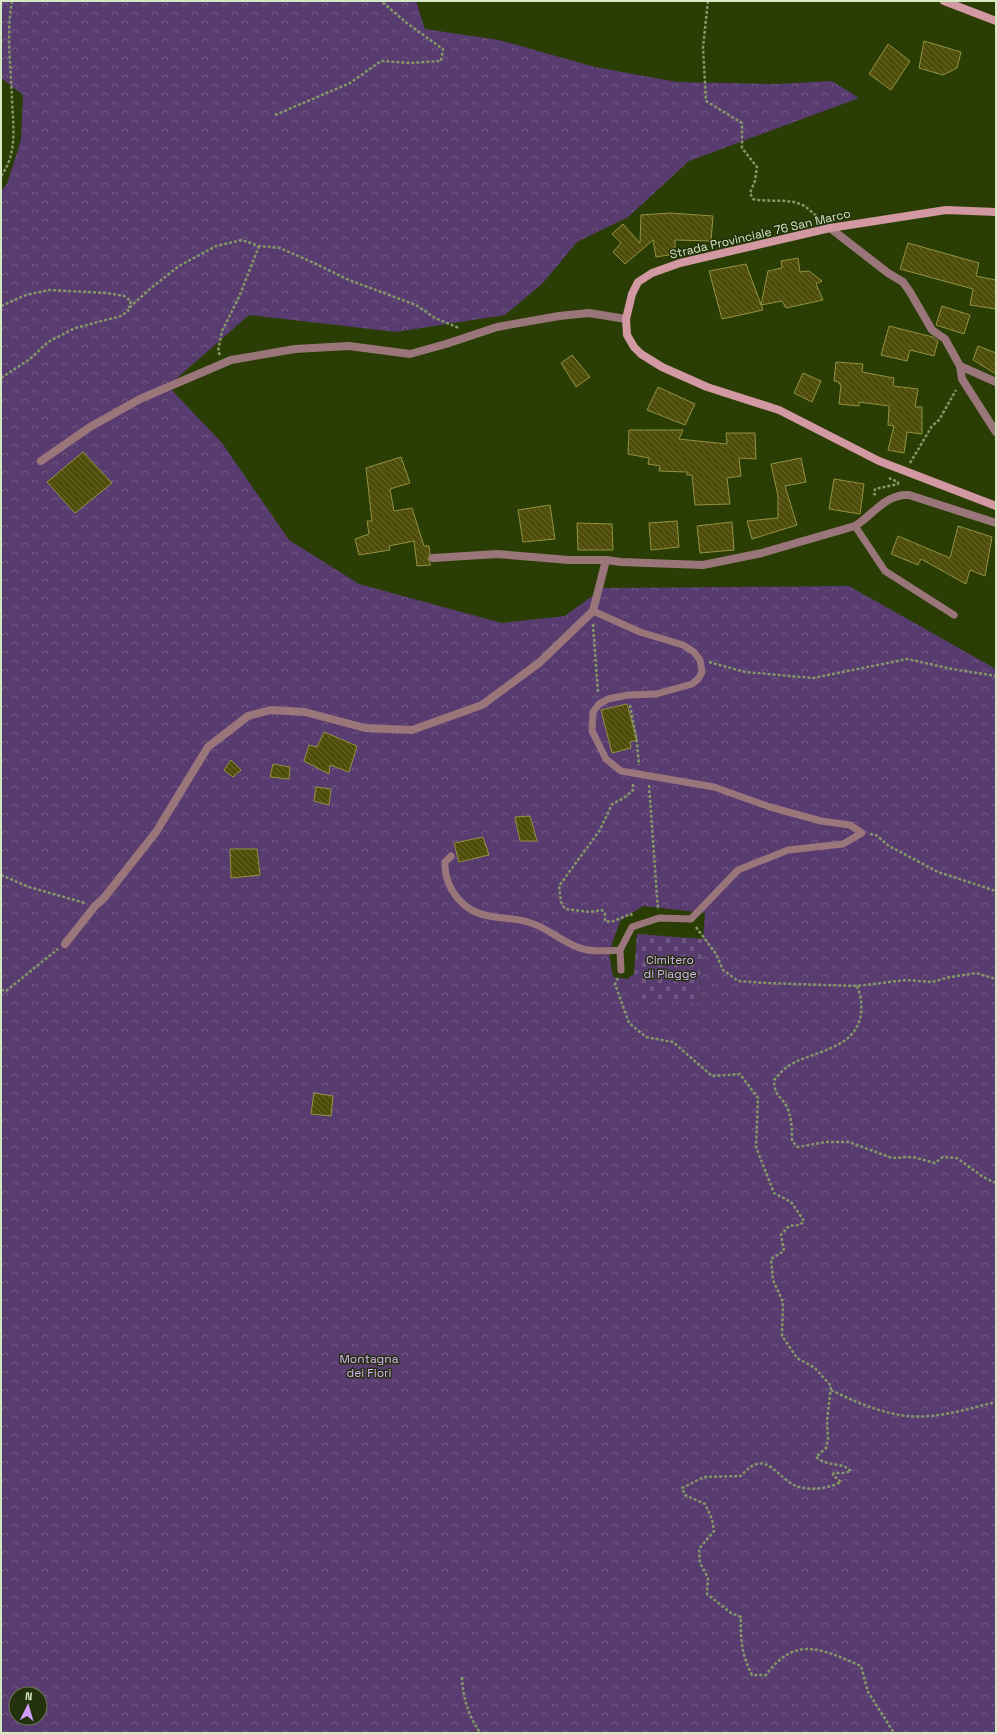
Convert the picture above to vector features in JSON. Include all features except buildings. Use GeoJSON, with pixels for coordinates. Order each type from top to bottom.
{"type":"FeatureCollection","features":[{"type":"Feature","properties":{"kind":"street"},"geometry":{"type":"LineString","coordinates":[[944,1],[996,21]]}},
{"type":"Feature","properties":{"kind":"street","name":"Strada Provinciale 76 San Marco"},"geometry":{"type":"LineString","coordinates":[[996,212],[946,210],[830,228],[680,263],[652,274],[638,282],[632,294],[626,319],[627,335],[634,348],[662,367],[707,387],[779,410],[879,461],[996,506]]}},
{"type":"Feature","properties":{"kind":"street"},"geometry":{"type":"LineString","coordinates":[[830,228],[888,273],[903,282],[932,330],[945,340],[960,366],[962,379],[996,432]]}},
{"type":"Feature","properties":{"kind":"street"},"geometry":{"type":"LineString","coordinates":[[40,461],[90,427],[140,399],[231,360],[295,350],[349,346],[410,354],[497,327],[559,316],[589,313],[626,319]]}},
{"type":"Feature","properties":{"kind":"street"},"geometry":{"type":"LineString","coordinates":[[960,366],[996,382]]}},
{"type":"Feature","properties":{"kind":"street"},"geometry":{"type":"LineString","coordinates":[[433,558],[497,554],[569,560],[606,560],[621,562],[703,565],[762,554],[855,526],[866,519],[885,501],[899,494],[909,495],[996,523]]}},
{"type":"Feature","properties":{"kind":"street"},"geometry":{"type":"LineString","coordinates":[[65,944],[95,906],[104,898],[156,832],[208,747],[248,716],[271,710],[305,712],[365,728],[412,730],[482,705],[539,663],[592,611],[606,560]]}},
{"type":"Feature","properties":{"kind":"lane"},"geometry":{"type":"LineString","coordinates":[[855,526],[885,571],[954,615]]}},
{"type":"Feature","properties":{"kind":"lane"},"geometry":{"type":"LineString","coordinates":[[592,611],[640,632],[683,645],[694,652],[699,659],[702,672],[698,680],[692,684],[656,694],[628,695],[608,699],[599,704],[593,712],[592,731],[606,759],[621,771],[714,787],[770,807],[821,821],[850,824],[862,833],[843,844],[788,850],[738,870],[691,919],[659,918],[632,926],[620,950],[621,970]]}},
{"type":"Feature","properties":{"kind":"lane"},"geometry":{"type":"LineString","coordinates":[[451,856],[445,862],[444,874],[452,892],[467,908],[488,916],[514,918],[532,923],[583,949],[603,951],[620,950]]}},
{"type":"Feature","properties":{"kind":"path"},"geometry":{"type":"LineString","coordinates":[[1,176],[10,159],[14,142],[12,67],[9,46],[10,10],[12,1]]}},
{"type":"Feature","properties":{"kind":"path"},"geometry":{"type":"LineString","coordinates":[[275,115],[350,83],[381,61],[410,63],[441,61],[443,49],[408,24],[380,1]]}},
{"type":"Feature","properties":{"kind":"path"},"geometry":{"type":"LineString","coordinates":[[708,1],[703,47],[706,101],[742,123],[742,148],[757,167],[755,181],[750,193],[753,198],[761,201],[788,201],[805,207],[830,228]]}},
{"type":"Feature","properties":{"kind":"path"},"geometry":{"type":"LineString","coordinates":[[1,378],[30,360],[48,342],[75,328],[121,316],[151,288],[179,266],[216,246],[242,240],[259,246],[280,248],[349,280],[416,305],[435,318],[471,336]]}},
{"type":"Feature","properties":{"kind":"path"},"geometry":{"type":"LineString","coordinates":[[224,363],[218,351],[222,331],[239,297],[259,246]]}},
{"type":"Feature","properties":{"kind":"path"},"geometry":{"type":"LineString","coordinates":[[1,306],[26,295],[49,290],[107,292],[124,296],[131,302],[130,308]]}},
{"type":"Feature","properties":{"kind":"path"},"geometry":{"type":"LineString","coordinates":[[905,471],[932,426],[939,420],[962,379]]}},
{"type":"Feature","properties":{"kind":"path"},"geometry":{"type":"LineString","coordinates":[[885,501],[874,494],[875,489],[898,484],[898,482],[886,476]]}},
{"type":"Feature","properties":{"kind":"path"},"geometry":{"type":"LineString","coordinates":[[592,611],[599,704]]}},
{"type":"Feature","properties":{"kind":"path"},"geometry":{"type":"LineString","coordinates":[[699,659],[744,672],[813,678],[907,659],[952,669],[996,676]]}},
{"type":"Feature","properties":{"kind":"path"},"geometry":{"type":"LineString","coordinates":[[628,695],[640,762],[638,773],[649,783],[659,918]]}},
{"type":"Feature","properties":{"kind":"path"},"geometry":{"type":"LineString","coordinates":[[630,772],[633,782],[633,790],[624,798],[612,804],[600,830],[559,886],[561,902],[565,909],[577,909],[590,912],[602,910],[605,914],[605,921],[611,922],[631,914],[635,926]]}},
{"type":"Feature","properties":{"kind":"path"},"geometry":{"type":"LineString","coordinates":[[862,833],[876,835],[889,846],[938,872],[996,891]]}},
{"type":"Feature","properties":{"kind":"path"},"geometry":{"type":"LineString","coordinates":[[1,875],[29,886],[95,906]]}},
{"type":"Feature","properties":{"kind":"path"},"geometry":{"type":"LineString","coordinates":[[691,919],[716,954],[723,970],[738,981],[857,986],[906,980],[932,982],[950,977],[976,973],[996,979]]}},
{"type":"Feature","properties":{"kind":"path"},"geometry":{"type":"LineString","coordinates":[[1,990],[6,991],[65,944]]}},
{"type":"Feature","properties":{"kind":"path"},"geometry":{"type":"LineString","coordinates":[[621,970],[615,984],[629,1023],[646,1037],[673,1042],[712,1076],[740,1074],[758,1098],[756,1147],[774,1193],[791,1202],[804,1221],[800,1225],[789,1226],[781,1235],[784,1251],[772,1259],[773,1280],[783,1302],[782,1336],[797,1358],[815,1368],[831,1386],[827,1421],[828,1439],[826,1448],[816,1458],[822,1463],[847,1467],[851,1471],[834,1473],[833,1475],[841,1482],[834,1485],[810,1489],[793,1485],[769,1465],[760,1464],[751,1466],[741,1476],[704,1477],[682,1488],[685,1495],[705,1504],[712,1519],[714,1530],[699,1549],[700,1563],[708,1578],[707,1594],[731,1613],[741,1617],[740,1638],[747,1666],[752,1675],[766,1675],[775,1662],[791,1652],[808,1649],[826,1651],[861,1666],[868,1692],[894,1733]]}},
{"type":"Feature","properties":{"kind":"path"},"geometry":{"type":"LineString","coordinates":[[857,986],[861,996],[862,1013],[854,1031],[839,1044],[811,1054],[788,1066],[774,1080],[775,1091],[786,1106],[792,1123],[792,1141],[798,1147],[826,1142],[849,1142],[892,1158],[913,1157],[935,1163],[943,1157],[957,1158],[983,1177],[996,1183]]}},
{"type":"Feature","properties":{"kind":"path"},"geometry":{"type":"LineString","coordinates":[[831,1390],[862,1405],[908,1416],[948,1414],[996,1402]]}},
{"type":"Feature","properties":{"kind":"path"},"geometry":{"type":"LineString","coordinates":[[462,1677],[465,1702],[480,1733]]}},
{"type":"Feature","properties":{"kind":"green space","name":"Montagna dei Fiori"},"geometry":{"type":"Polygon","coordinates":[[[1,1],[416,1],[425,29],[499,40],[595,67],[677,82],[776,84],[832,81],[859,98],[689,161],[628,217],[577,242],[543,283],[505,315],[396,332],[249,315],[168,386],[222,443],[289,540],[359,584],[502,623],[565,616],[603,588],[849,586],[996,669],[996,1733],[1,1733],[1,191],[7,184],[21,140],[23,95],[1,78],[1,1]],[[643,906],[620,921],[609,953],[613,977],[627,979],[634,974],[641,974],[698,1003],[705,913],[643,906]]]}},
{"type":"Feature","properties":{"kind":"green space","name":"Cimitero di Piagge"},"geometry":{"type":"Polygon","coordinates":[[[637,934],[703,939],[698,1003],[639,998],[641,974],[634,974],[637,934]]]}}]}
